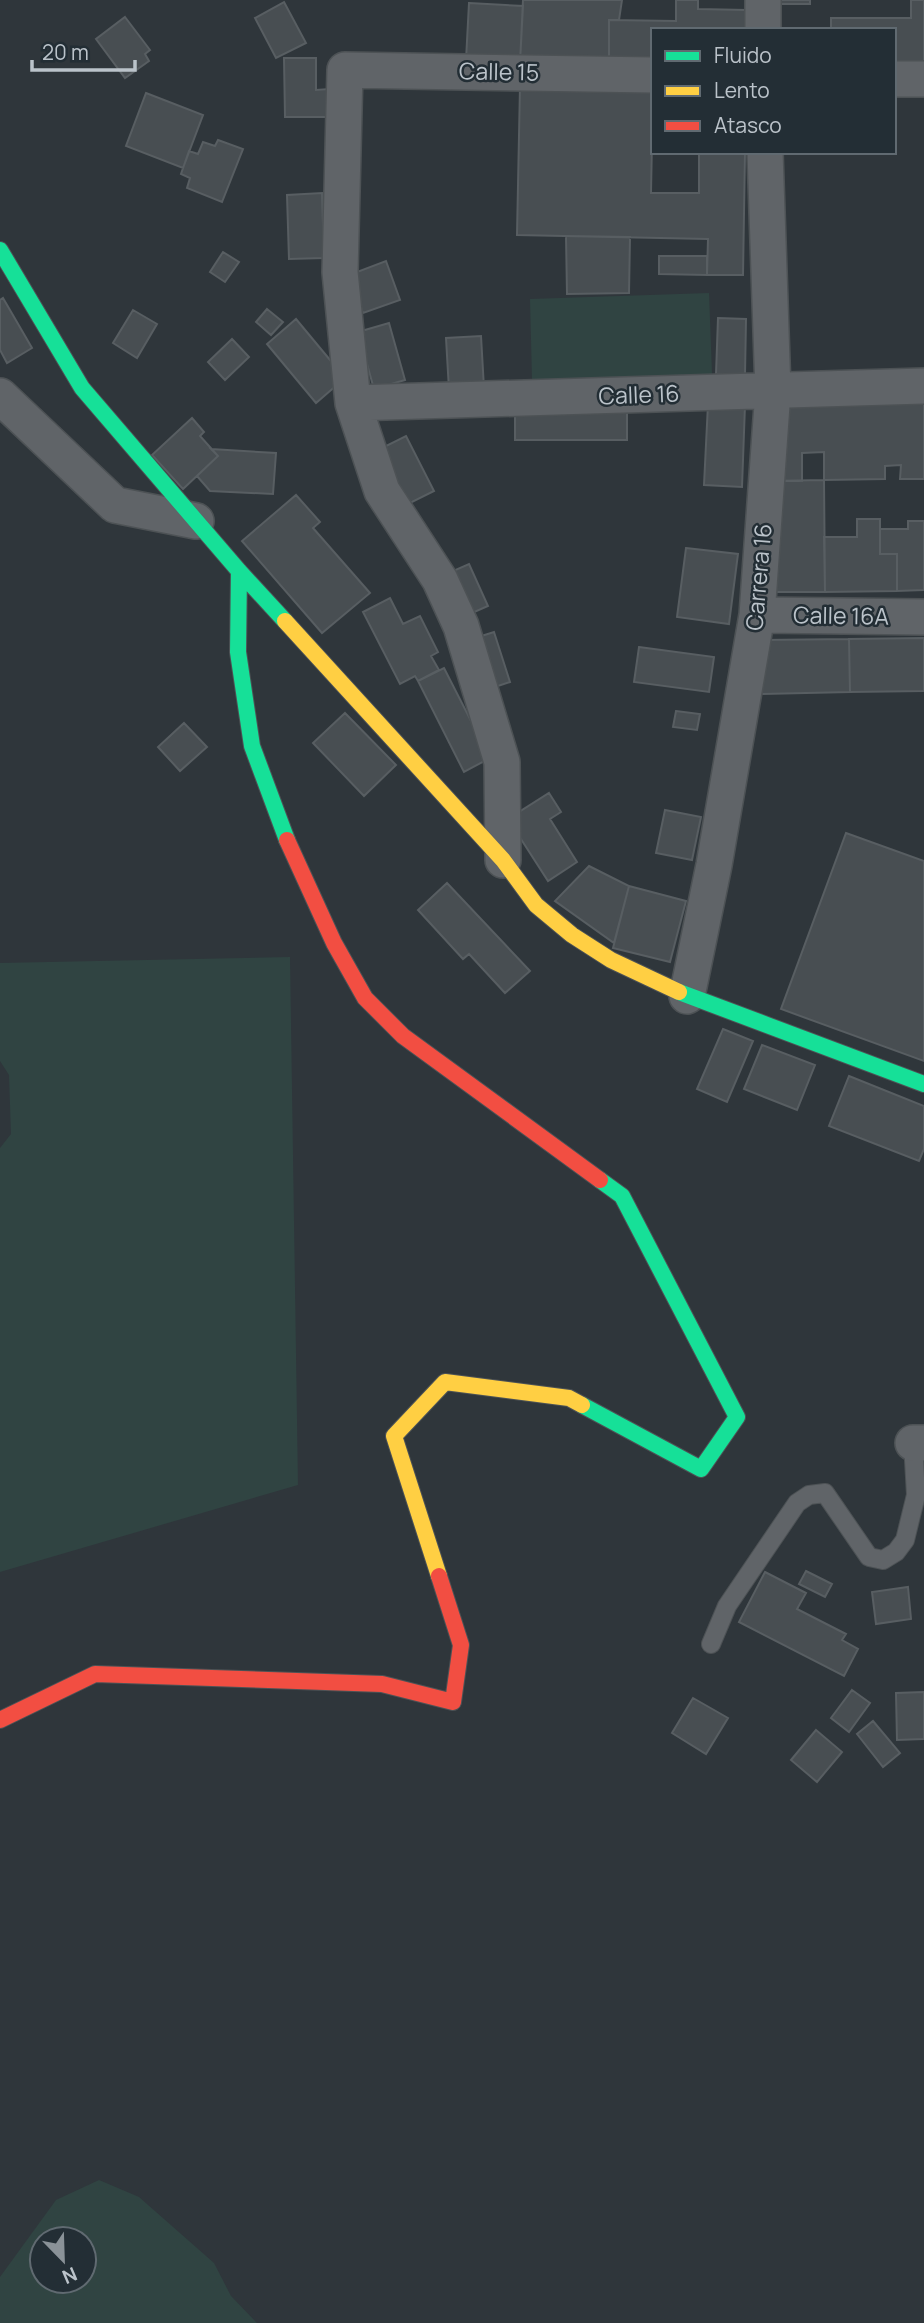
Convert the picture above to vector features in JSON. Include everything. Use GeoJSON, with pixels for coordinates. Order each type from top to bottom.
{"type":"FeatureCollection","features":[{"type":"Feature","properties":{"kind":"street"},"geometry":{"type":"LineString","coordinates":[[762,0],[763,28]]}},
{"type":"Feature","properties":{"kind":"street","name":"Calle 15"},"geometry":{"type":"LineString","coordinates":[[353,403],[340,272],[345,69],[651,75]]}},
{"type":"Feature","properties":{"kind":"street"},"geometry":{"type":"LineString","coordinates":[[896,79],[924,79]]}},
{"type":"Feature","properties":{"kind":"street","name":"Carrera 16"},"geometry":{"type":"LineString","coordinates":[[687,996],[714,865],[757,615],[773,391],[765,154]]}},
{"type":"Feature","properties":{"kind":"street"},"geometry":{"type":"LineString","coordinates":[[0,250],[82,388],[239,571],[503,860],[536,905],[572,935],[611,960],[687,996],[924,1084]]}},
{"type":"Feature","properties":{"kind":"street","name":"Calle 16"},"geometry":{"type":"LineString","coordinates":[[353,403],[924,386]]}},
{"type":"Feature","properties":{"kind":"street"},"geometry":{"type":"LineString","coordinates":[[0,396],[115,505],[196,521]]}},
{"type":"Feature","properties":{"kind":"street"},"geometry":{"type":"LineString","coordinates":[[353,403],[382,491],[440,580],[461,626],[502,761],[503,860]]}},
{"type":"Feature","properties":{"kind":"street"},"geometry":{"type":"LineString","coordinates":[[0,1720],[95,1674],[382,1684],[453,1702],[461,1645],[394,1436],[445,1382],[569,1398],[701,1469],[737,1417],[622,1196],[403,1036],[365,998],[334,943],[279,823],[252,746],[238,652],[239,571]]}},
{"type":"Feature","properties":{"kind":"street","name":"Calle 16A"},"geometry":{"type":"LineString","coordinates":[[757,615],[924,617]]}},
{"type":"Feature","properties":{"kind":"lane"},"geometry":{"type":"LineString","coordinates":[[711,1644],[727,1606],[797,1503],[809,1495],[825,1493],[869,1557],[883,1560],[896,1552],[905,1540],[916,1495],[918,1443]]}},
{"type":"Feature","properties":{"kind":"green space"},"geometry":{"type":"Polygon","coordinates":[[[709,293],[712,374],[532,380],[530,299],[709,293]]]}},
{"type":"Feature","properties":{"kind":"green space"},"geometry":{"type":"Polygon","coordinates":[[[290,957],[298,1485],[0,1572],[0,1148],[11,1134],[9,1075],[0,1061],[0,963],[290,957]]]}},
{"type":"Feature","properties":{"kind":"green space"},"geometry":{"type":"Polygon","coordinates":[[[99,2180],[139,2197],[214,2263],[231,2296],[257,2323],[0,2323],[0,2277],[28,2238],[28,2295],[98,2295],[98,2225],[38,2225],[56,2200],[99,2180]]]}},
{"type":"Feature","properties":{"kind":"building"},"geometry":{"type":"Polygon","coordinates":[[[523,0],[622,0],[619,20],[609,20],[609,64],[520,63],[523,0]]]}},
{"type":"Feature","properties":{"kind":"building"},"geometry":{"type":"Polygon","coordinates":[[[676,0],[698,0],[698,9],[746,10],[745,28],[651,28],[651,64],[609,64],[609,20],[676,21],[676,0]]]}},
{"type":"Feature","properties":{"kind":"building"},"geometry":{"type":"Polygon","coordinates":[[[773,0],[810,0],[810,4],[773,4],[773,0]]]}},
{"type":"Feature","properties":{"kind":"building"},"geometry":{"type":"Polygon","coordinates":[[[911,0],[924,0],[924,72],[896,72],[896,28],[831,28],[831,18],[911,18],[911,0]]]}},
{"type":"Feature","properties":{"kind":"building"},"geometry":{"type":"Polygon","coordinates":[[[284,2],[306,43],[276,58],[255,18],[284,2]]]}},
{"type":"Feature","properties":{"kind":"building"},"geometry":{"type":"Polygon","coordinates":[[[469,3],[523,6],[520,63],[466,60],[469,3]]]}},
{"type":"Feature","properties":{"kind":"building"},"geometry":{"type":"Polygon","coordinates":[[[125,17],[150,50],[145,54],[149,61],[125,78],[96,39],[125,17]]]}},
{"type":"Feature","properties":{"kind":"building"},"geometry":{"type":"Polygon","coordinates":[[[284,58],[316,58],[316,90],[329,89],[329,117],[285,117],[284,58]]]}},
{"type":"Feature","properties":{"kind":"building"},"geometry":{"type":"Polygon","coordinates":[[[520,86],[651,89],[651,193],[699,193],[699,154],[745,154],[743,275],[707,275],[708,239],[517,235],[520,86]]]}},
{"type":"Feature","properties":{"kind":"building"},"geometry":{"type":"Polygon","coordinates":[[[146,93],[203,115],[183,168],[126,146],[146,93]]]}},
{"type":"Feature","properties":{"kind":"building"},"geometry":{"type":"Polygon","coordinates":[[[218,140],[243,149],[222,202],[187,188],[190,178],[181,174],[189,151],[198,154],[203,142],[215,146],[218,140]]]}},
{"type":"Feature","properties":{"kind":"building"},"geometry":{"type":"Polygon","coordinates":[[[322,193],[324,258],[289,259],[287,195],[322,193]]]}},
{"type":"Feature","properties":{"kind":"building"},"geometry":{"type":"Polygon","coordinates":[[[566,236],[630,237],[629,293],[567,294],[566,236]]]}},
{"type":"Feature","properties":{"kind":"building"},"geometry":{"type":"Polygon","coordinates":[[[223,252],[239,262],[225,282],[210,272],[223,252]]]}},
{"type":"Feature","properties":{"kind":"building"},"geometry":{"type":"Polygon","coordinates":[[[659,256],[707,256],[707,275],[659,274],[659,256]]]}},
{"type":"Feature","properties":{"kind":"building"},"geometry":{"type":"Polygon","coordinates":[[[386,261],[400,300],[363,313],[349,275],[386,261]]]}},
{"type":"Feature","properties":{"kind":"building"},"geometry":{"type":"Polygon","coordinates":[[[3,298],[32,348],[7,363],[0,350],[0,300],[3,298]]]}},
{"type":"Feature","properties":{"kind":"building"},"geometry":{"type":"Polygon","coordinates":[[[267,309],[283,322],[271,335],[256,322],[267,309]]]}},
{"type":"Feature","properties":{"kind":"building"},"geometry":{"type":"Polygon","coordinates":[[[133,310],[157,324],[137,358],[113,343],[133,310]]]}},
{"type":"Feature","properties":{"kind":"building"},"geometry":{"type":"Polygon","coordinates":[[[718,318],[746,319],[745,375],[716,374],[718,318]]]}},
{"type":"Feature","properties":{"kind":"building"},"geometry":{"type":"Polygon","coordinates":[[[296,319],[345,378],[316,403],[267,344],[296,319]]]}},
{"type":"Feature","properties":{"kind":"building"},"geometry":{"type":"Polygon","coordinates":[[[389,323],[405,380],[374,389],[358,332],[389,323]]]}},
{"type":"Feature","properties":{"kind":"building"},"geometry":{"type":"Polygon","coordinates":[[[481,336],[484,388],[449,390],[446,338],[481,336]]]}},
{"type":"Feature","properties":{"kind":"building"},"geometry":{"type":"Polygon","coordinates":[[[232,339],[249,357],[225,380],[208,362],[232,339]]]}},
{"type":"Feature","properties":{"kind":"building"},"geometry":{"type":"Polygon","coordinates":[[[924,402],[924,479],[900,479],[901,465],[885,466],[885,479],[824,480],[824,452],[802,453],[802,481],[779,481],[778,404],[924,402]]]}},
{"type":"Feature","properties":{"kind":"building"},"geometry":{"type":"Polygon","coordinates":[[[708,404],[745,405],[742,487],[704,485],[708,404]]]}},
{"type":"Feature","properties":{"kind":"building"},"geometry":{"type":"Polygon","coordinates":[[[515,407],[627,407],[627,440],[515,440],[515,407]]]}},
{"type":"Feature","properties":{"kind":"building"},"geometry":{"type":"Polygon","coordinates":[[[192,418],[204,432],[200,436],[218,456],[183,489],[152,455],[192,418]]]}},
{"type":"Feature","properties":{"kind":"building"},"geometry":{"type":"Polygon","coordinates":[[[406,436],[434,491],[404,506],[376,451],[406,436]]]}},
{"type":"Feature","properties":{"kind":"building"},"geometry":{"type":"Polygon","coordinates":[[[211,449],[276,453],[273,494],[210,491],[197,476],[218,456],[211,449]]]}},
{"type":"Feature","properties":{"kind":"building"},"geometry":{"type":"Polygon","coordinates":[[[824,480],[825,592],[771,592],[770,481],[824,480]]]}},
{"type":"Feature","properties":{"kind":"building"},"geometry":{"type":"Polygon","coordinates":[[[296,495],[320,522],[313,528],[370,593],[322,633],[242,541],[296,495]]]}},
{"type":"Feature","properties":{"kind":"building"},"geometry":{"type":"Polygon","coordinates":[[[857,519],[880,519],[880,554],[897,554],[897,591],[825,592],[824,537],[857,537],[857,519]]]}},
{"type":"Feature","properties":{"kind":"building"},"geometry":{"type":"Polygon","coordinates":[[[908,521],[924,521],[924,590],[897,591],[897,554],[880,554],[880,529],[908,529],[908,521]]]}},
{"type":"Feature","properties":{"kind":"building"},"geometry":{"type":"Polygon","coordinates":[[[686,548],[738,554],[729,624],[677,617],[686,548]]]}},
{"type":"Feature","properties":{"kind":"building"},"geometry":{"type":"Polygon","coordinates":[[[469,564],[488,606],[463,617],[444,575],[469,564]]]}},
{"type":"Feature","properties":{"kind":"building"},"geometry":{"type":"Polygon","coordinates":[[[390,598],[403,624],[420,616],[438,652],[431,656],[439,670],[418,681],[415,676],[400,684],[363,612],[390,598]]]}},
{"type":"Feature","properties":{"kind":"building"},"geometry":{"type":"Polygon","coordinates":[[[494,632],[510,682],[489,689],[472,639],[494,632]]]}},
{"type":"Feature","properties":{"kind":"building"},"geometry":{"type":"Polygon","coordinates":[[[924,638],[924,691],[850,692],[849,639],[924,638]]]}},
{"type":"Feature","properties":{"kind":"building"},"geometry":{"type":"Polygon","coordinates":[[[849,639],[850,692],[758,694],[758,640],[849,639]]]}},
{"type":"Feature","properties":{"kind":"building"},"geometry":{"type":"Polygon","coordinates":[[[639,647],[714,657],[709,692],[634,682],[639,647]]]}},
{"type":"Feature","properties":{"kind":"building"},"geometry":{"type":"Polygon","coordinates":[[[444,668],[490,758],[464,772],[418,681],[444,668]]]}},
{"type":"Feature","properties":{"kind":"building"},"geometry":{"type":"Polygon","coordinates":[[[676,711],[700,714],[697,730],[673,727],[676,711]]]}},
{"type":"Feature","properties":{"kind":"building"},"geometry":{"type":"Polygon","coordinates":[[[345,713],[396,765],[364,796],[313,743],[345,713]]]}},
{"type":"Feature","properties":{"kind":"building"},"geometry":{"type":"Polygon","coordinates":[[[184,723],[207,747],[180,771],[158,747],[184,723]]]}},
{"type":"Feature","properties":{"kind":"building"},"geometry":{"type":"Polygon","coordinates":[[[549,793],[561,812],[550,819],[577,862],[548,881],[508,819],[549,793]]]}},
{"type":"Feature","properties":{"kind":"building"},"geometry":{"type":"Polygon","coordinates":[[[665,810],[701,817],[692,860],[656,853],[665,810]]]}},
{"type":"Feature","properties":{"kind":"building"},"geometry":{"type":"Polygon","coordinates":[[[846,833],[924,861],[924,1061],[781,1009],[846,833]]]}},
{"type":"Feature","properties":{"kind":"building"},"geometry":{"type":"Polygon","coordinates":[[[589,866],[629,886],[614,943],[555,901],[589,866]]]}},
{"type":"Feature","properties":{"kind":"building"},"geometry":{"type":"Polygon","coordinates":[[[447,883],[530,971],[505,993],[469,954],[463,959],[418,910],[447,883]]]}},
{"type":"Feature","properties":{"kind":"building"},"geometry":{"type":"Polygon","coordinates":[[[629,886],[686,901],[670,962],[613,948],[629,886]]]}},
{"type":"Feature","properties":{"kind":"building"},"geometry":{"type":"Polygon","coordinates":[[[723,1029],[753,1041],[727,1102],[697,1089],[723,1029]]]}},
{"type":"Feature","properties":{"kind":"building"},"geometry":{"type":"Polygon","coordinates":[[[762,1045],[815,1065],[797,1110],[744,1089],[762,1045]]]}},
{"type":"Feature","properties":{"kind":"building"},"geometry":{"type":"Polygon","coordinates":[[[849,1076],[924,1106],[924,1149],[919,1161],[829,1126],[849,1076]]]}},
{"type":"Feature","properties":{"kind":"building"},"geometry":{"type":"Polygon","coordinates":[[[806,1571],[832,1584],[825,1597],[799,1584],[806,1571]]]}},
{"type":"Feature","properties":{"kind":"building"},"geometry":{"type":"Polygon","coordinates":[[[765,1572],[806,1593],[797,1609],[846,1634],[842,1640],[858,1649],[844,1676],[739,1622],[765,1572]]]}},
{"type":"Feature","properties":{"kind":"building"},"geometry":{"type":"Polygon","coordinates":[[[908,1587],[911,1619],[876,1624],[872,1592],[908,1587]]]}},
{"type":"Feature","properties":{"kind":"building"},"geometry":{"type":"Polygon","coordinates":[[[852,1690],[870,1703],[849,1732],[831,1718],[852,1690]]]}},
{"type":"Feature","properties":{"kind":"building"},"geometry":{"type":"Polygon","coordinates":[[[924,1692],[924,1739],[897,1740],[896,1693],[924,1692]]]}},
{"type":"Feature","properties":{"kind":"building"},"geometry":{"type":"Polygon","coordinates":[[[693,1698],[728,1718],[706,1754],[672,1733],[693,1698]]]}},
{"type":"Feature","properties":{"kind":"building"},"geometry":{"type":"Polygon","coordinates":[[[873,1721],[900,1753],[883,1767],[857,1734],[873,1721]]]}},
{"type":"Feature","properties":{"kind":"building"},"geometry":{"type":"Polygon","coordinates":[[[816,1730],[842,1752],[817,1782],[791,1760],[816,1730]]]}},
{"type":"Feature","properties":{"kind":"traffic: fast"},"geometry":{"type":"LineString","coordinates":[[0,250],[82,388],[285,621]]}},
{"type":"Feature","properties":{"kind":"traffic: fast"},"geometry":{"type":"LineString","coordinates":[[239,571],[238,652],[252,746],[287,840]]}},
{"type":"Feature","properties":{"kind":"traffic: fast"},"geometry":{"type":"LineString","coordinates":[[679,992],[924,1084]]}},
{"type":"Feature","properties":{"kind":"traffic: fast"},"geometry":{"type":"LineString","coordinates":[[582,1405],[701,1469],[737,1417],[622,1196],[600,1180]]}},
{"type":"Feature","properties":{"kind":"traffic: slow"},"geometry":{"type":"LineString","coordinates":[[285,621],[503,860],[536,905],[572,935],[611,960],[679,992]]}},
{"type":"Feature","properties":{"kind":"traffic: slow"},"geometry":{"type":"LineString","coordinates":[[439,1576],[394,1436],[445,1382],[569,1398],[582,1405]]}},
{"type":"Feature","properties":{"kind":"traffic: jam"},"geometry":{"type":"LineString","coordinates":[[287,840],[334,943],[365,998],[403,1036],[600,1180]]}},
{"type":"Feature","properties":{"kind":"traffic: jam"},"geometry":{"type":"LineString","coordinates":[[0,1720],[95,1674],[382,1684],[453,1702],[461,1645],[439,1576]]}}]}
